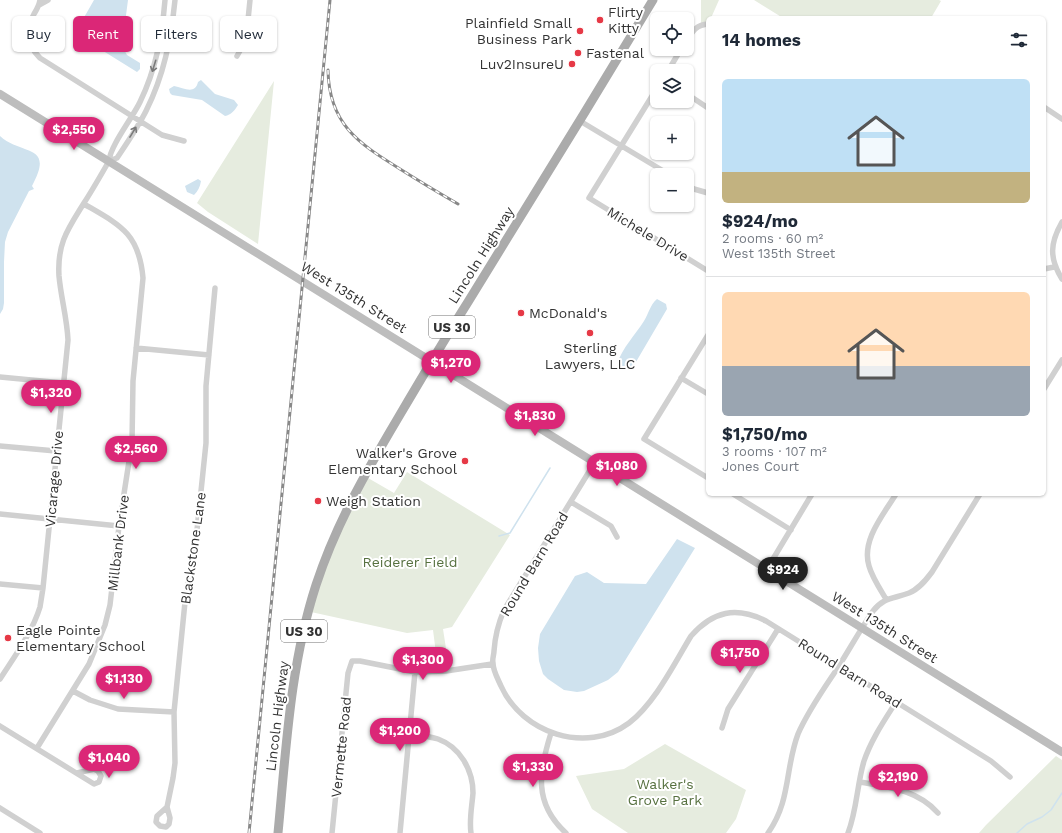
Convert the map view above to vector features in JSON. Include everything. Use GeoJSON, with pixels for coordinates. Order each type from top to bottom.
{"type":"FeatureCollection","features":[{"type":"Feature","properties":{"kind":"main road","name":"Lincoln Highway"},"geometry":{"type":"LineString","coordinates":[[278,833],[291,698],[299,652],[316,586],[342,518],[360,483],[432,361],[653,0]]}},
{"type":"Feature","properties":{"kind":"street"},"geometry":{"type":"LineString","coordinates":[[48,0],[40,3],[30,21],[28,33],[30,43],[36,54],[162,134],[184,141]]}},
{"type":"Feature","properties":{"kind":"street","name":"Vicarage Drive"},"geometry":{"type":"LineString","coordinates":[[164,16],[165,0]]}},
{"type":"Feature","properties":{"kind":"street","name":"Vicarage Drive"},"geometry":{"type":"LineString","coordinates":[[173,16],[175,0]]}},
{"type":"Feature","properties":{"kind":"street"},"geometry":{"type":"LineString","coordinates":[[237,56],[246,40],[250,0]]}},
{"type":"Feature","properties":{"kind":"street"},"geometry":{"type":"LineString","coordinates":[[694,28],[706,24]]}},
{"type":"Feature","properties":{"kind":"street","name":"Vicarage Drive"},"geometry":{"type":"LineString","coordinates":[[0,679],[34,623],[40,607],[43,588],[68,340],[59,276],[63,241],[70,224],[84,204],[109,161],[110,154],[133,116],[150,80],[158,52]]}},
{"type":"Feature","properties":{"kind":"street","name":"Vicarage Drive"},"geometry":{"type":"LineString","coordinates":[[109,161],[118,158],[141,121],[158,83],[167,52]]}},
{"type":"Feature","properties":{"kind":"street"},"geometry":{"type":"LineString","coordinates":[[150,80],[158,83]]}},
{"type":"Feature","properties":{"kind":"street","name":"West 135th Street"},"geometry":{"type":"LineString","coordinates":[[0,94],[1062,752]]}},
{"type":"Feature","properties":{"kind":"street"},"geometry":{"type":"LineString","coordinates":[[694,99],[706,107]]}},
{"type":"Feature","properties":{"kind":"street"},"geometry":{"type":"LineString","coordinates":[[622,146],[650,100]]}},
{"type":"Feature","properties":{"kind":"street"},"geometry":{"type":"LineString","coordinates":[[1046,108],[1062,119]]}},
{"type":"Feature","properties":{"kind":"street"},"geometry":{"type":"LineString","coordinates":[[580,121],[658,168]]}},
{"type":"Feature","properties":{"kind":"street","name":"Michele Drive"},"geometry":{"type":"LineString","coordinates":[[622,146],[589,198],[706,270]]}},
{"type":"Feature","properties":{"kind":"street"},"geometry":{"type":"LineString","coordinates":[[694,189],[706,192]]}},
{"type":"Feature","properties":{"kind":"street","name":"Millbank Drive"},"geometry":{"type":"LineString","coordinates":[[37,748],[89,664],[105,625],[112,590],[119,526],[132,442],[133,381],[143,278],[141,263],[137,248],[130,235],[120,226],[84,204]]}},
{"type":"Feature","properties":{"kind":"street"},"geometry":{"type":"LineString","coordinates":[[1062,222],[1055,233],[1052,249],[1054,266],[1062,279]]}},
{"type":"Feature","properties":{"kind":"street"},"geometry":{"type":"LineString","coordinates":[[1046,268],[1054,266]]}},
{"type":"Feature","properties":{"kind":"street","name":"Blackstone Lane"},"geometry":{"type":"LineString","coordinates":[[167,808],[175,763],[174,712],[185,602],[200,506],[207,429],[206,404],[215,288]]}},
{"type":"Feature","properties":{"kind":"street"},"geometry":{"type":"LineString","coordinates":[[706,338],[644,439],[706,477]]}},
{"type":"Feature","properties":{"kind":"street"},"geometry":{"type":"LineString","coordinates":[[136,348],[209,355]]}},
{"type":"Feature","properties":{"kind":"street"},"geometry":{"type":"LineString","coordinates":[[1046,386],[1062,360]]}},
{"type":"Feature","properties":{"kind":"street"},"geometry":{"type":"LineString","coordinates":[[0,377],[63,383]]}},
{"type":"Feature","properties":{"kind":"street"},"geometry":{"type":"LineString","coordinates":[[681,378],[706,393]]}},
{"type":"Feature","properties":{"kind":"street"},"geometry":{"type":"LineString","coordinates":[[0,446],[56,451]]}},
{"type":"Feature","properties":{"kind":"street","name":"Round Barn Road"},"geometry":{"type":"LineString","coordinates":[[595,462],[504,610],[498,623],[492,664],[504,692],[522,715],[534,724],[551,733],[568,737],[593,737],[614,731],[640,714],[650,702],[699,627],[721,614],[734,612],[746,613],[778,629],[991,761],[1010,777]]}},
{"type":"Feature","properties":{"kind":"street"},"geometry":{"type":"LineString","coordinates":[[736,496],[791,530]]}},
{"type":"Feature","properties":{"kind":"street"},"geometry":{"type":"LineString","coordinates":[[767,569],[811,496]]}},
{"type":"Feature","properties":{"kind":"street"},"geometry":{"type":"LineString","coordinates":[[886,600],[868,565],[868,544],[873,532],[895,496]]}},
{"type":"Feature","properties":{"kind":"street"},"geometry":{"type":"LineString","coordinates":[[768,833],[779,814],[785,798],[793,754],[798,736],[807,716],[862,628],[878,605],[886,600],[910,592],[923,584],[979,496]]}},
{"type":"Feature","properties":{"kind":"street"},"geometry":{"type":"LineString","coordinates":[[571,502],[611,526],[617,537]]}},
{"type":"Feature","properties":{"kind":"street"},"geometry":{"type":"LineString","coordinates":[[0,514],[119,526]]}},
{"type":"Feature","properties":{"kind":"street"},"geometry":{"type":"LineString","coordinates":[[0,584],[43,588]]}},
{"type":"Feature","properties":{"kind":"street"},"geometry":{"type":"LineString","coordinates":[[722,728],[728,709],[778,629]]}},
{"type":"Feature","properties":{"kind":"street","name":"Vermette Road"},"geometry":{"type":"LineString","coordinates":[[332,833],[348,673],[352,661],[360,661],[415,672]]}},
{"type":"Feature","properties":{"kind":"street"},"geometry":{"type":"LineString","coordinates":[[400,833],[415,672],[446,671],[492,664]]}},
{"type":"Feature","properties":{"kind":"street"},"geometry":{"type":"LineString","coordinates":[[73,692],[90,700],[118,709],[174,712]]}},
{"type":"Feature","properties":{"kind":"street"},"geometry":{"type":"LineString","coordinates":[[848,833],[853,818],[864,763],[869,747],[896,702]]}},
{"type":"Feature","properties":{"kind":"street"},"geometry":{"type":"LineString","coordinates":[[0,726],[77,773]]}},
{"type":"Feature","properties":{"kind":"street"},"geometry":{"type":"LineString","coordinates":[[551,733],[543,758],[541,788],[551,816],[559,827],[566,833]]}},
{"type":"Feature","properties":{"kind":"street"},"geometry":{"type":"LineString","coordinates":[[410,734],[427,736],[443,742],[460,754],[468,766],[472,779],[473,792],[470,827],[471,833]]}},
{"type":"Feature","properties":{"kind":"street"},"geometry":{"type":"LineString","coordinates":[[860,782],[909,792],[931,805],[938,813]]}},
{"type":"Feature","properties":{"kind":"street"},"geometry":{"type":"LineString","coordinates":[[0,808],[40,833]]}},
{"type":"Feature","properties":{"kind":"green space"},"geometry":{"type":"Polygon","coordinates":[[[701,0],[719,0],[712,16],[706,16],[706,24],[701,25],[701,0]]]}},
{"type":"Feature","properties":{"kind":"green space"},"geometry":{"type":"Polygon","coordinates":[[[754,0],[941,1],[932,16],[780,16],[754,0]]]}},
{"type":"Feature","properties":{"kind":"green space"},"geometry":{"type":"Polygon","coordinates":[[[274,81],[258,244],[208,212],[197,203],[274,81]]]}},
{"type":"Feature","properties":{"kind":"green space","name":"Reiderer Field"},"geometry":{"type":"Polygon","coordinates":[[[407,472],[510,535],[452,627],[443,629],[449,668],[438,669],[433,630],[407,633],[311,612],[330,556],[353,502],[368,478],[394,493],[407,472]]]}},
{"type":"Feature","properties":{"kind":"green space","name":"Walker's Grove Park"},"geometry":{"type":"Polygon","coordinates":[[[665,744],[746,790],[736,819],[726,833],[628,833],[592,809],[576,776],[624,769],[665,744]]]}},
{"type":"Feature","properties":{"kind":"green space"},"geometry":{"type":"Polygon","coordinates":[[[1056,756],[1062,760],[1062,833],[979,833],[986,825],[1056,756]]]}},
{"type":"Feature","properties":{"kind":"water"},"geometry":{"type":"Polygon","coordinates":[[[94,0],[128,0],[126,16],[85,16],[94,0]]]}},
{"type":"Feature","properties":{"kind":"water"},"geometry":{"type":"Polygon","coordinates":[[[105,52],[125,52],[127,55],[140,63],[140,69],[137,72],[105,52]]]}},
{"type":"Feature","properties":{"kind":"water"},"geometry":{"type":"Polygon","coordinates":[[[201,80],[215,94],[234,100],[238,105],[236,109],[229,115],[225,116],[202,100],[172,95],[170,93],[169,89],[174,86],[192,90],[201,80]]]}},
{"type":"Feature","properties":{"kind":"water"},"geometry":{"type":"Polygon","coordinates":[[[0,136],[9,142],[33,152],[38,157],[40,163],[32,186],[34,189],[29,191],[8,232],[5,242],[4,303],[0,314],[0,136]]]}},
{"type":"Feature","properties":{"kind":"water"},"geometry":{"type":"Polygon","coordinates":[[[198,179],[201,181],[199,189],[194,195],[187,192],[185,186],[198,179]]]}},
{"type":"Feature","properties":{"kind":"water"},"geometry":{"type":"Polygon","coordinates":[[[657,299],[666,304],[667,309],[633,367],[621,369],[617,364],[620,358],[657,299]]]}},
{"type":"Feature","properties":{"kind":"water"},"geometry":{"type":"Polygon","coordinates":[[[677,539],[695,548],[618,672],[608,680],[584,691],[577,692],[564,690],[548,679],[543,674],[539,661],[538,648],[540,634],[575,576],[587,572],[604,583],[646,584],[677,539]]]}},
{"type":"Feature","properties":{"kind":"waterway"},"geometry":{"type":"LineString","coordinates":[[499,536],[510,533],[550,468]]}},
{"type":"Feature","properties":{"kind":"waterway"},"geometry":{"type":"LineString","coordinates":[[1017,833],[1027,824],[1042,817],[1051,810],[1062,793]]}},
{"type":"Feature","properties":{"kind":"railway"},"geometry":{"type":"LineString","coordinates":[[249,833],[330,0]]}},
{"type":"Feature","properties":{"kind":"railway"},"geometry":{"type":"LineString","coordinates":[[328,70],[330,89],[334,105],[340,118],[349,130],[371,150],[458,204]]}},
{"type":"Feature","properties":{"kind":"place","name":"Flirty Kitty"},"geometry":{"type":"Point","coordinates":[600,20]}},
{"type":"Feature","properties":{"kind":"place","name":"Plainfield Small Business Park"},"geometry":{"type":"Point","coordinates":[580,31]}},
{"type":"Feature","properties":{"kind":"place","name":"Fastenal"},"geometry":{"type":"Point","coordinates":[578,53]}},
{"type":"Feature","properties":{"kind":"place","name":"Luv2InsureU"},"geometry":{"type":"Point","coordinates":[572,64]}},
{"type":"Feature","properties":{"kind":"place","name":"McDonald's"},"geometry":{"type":"Point","coordinates":[521,313]}},
{"type":"Feature","properties":{"kind":"place","name":"Sterling Lawyers, LLC"},"geometry":{"type":"Point","coordinates":[590,333]}},
{"type":"Feature","properties":{"kind":"place","name":"Walker's Grove Elementary School"},"geometry":{"type":"Point","coordinates":[465,461]}},
{"type":"Feature","properties":{"kind":"place","name":"Weigh Station"},"geometry":{"type":"Point","coordinates":[318,501]}},
{"type":"Feature","properties":{"kind":"place","name":"Eagle Pointe Elementary School"},"geometry":{"type":"Point","coordinates":[8,638]}}]}
